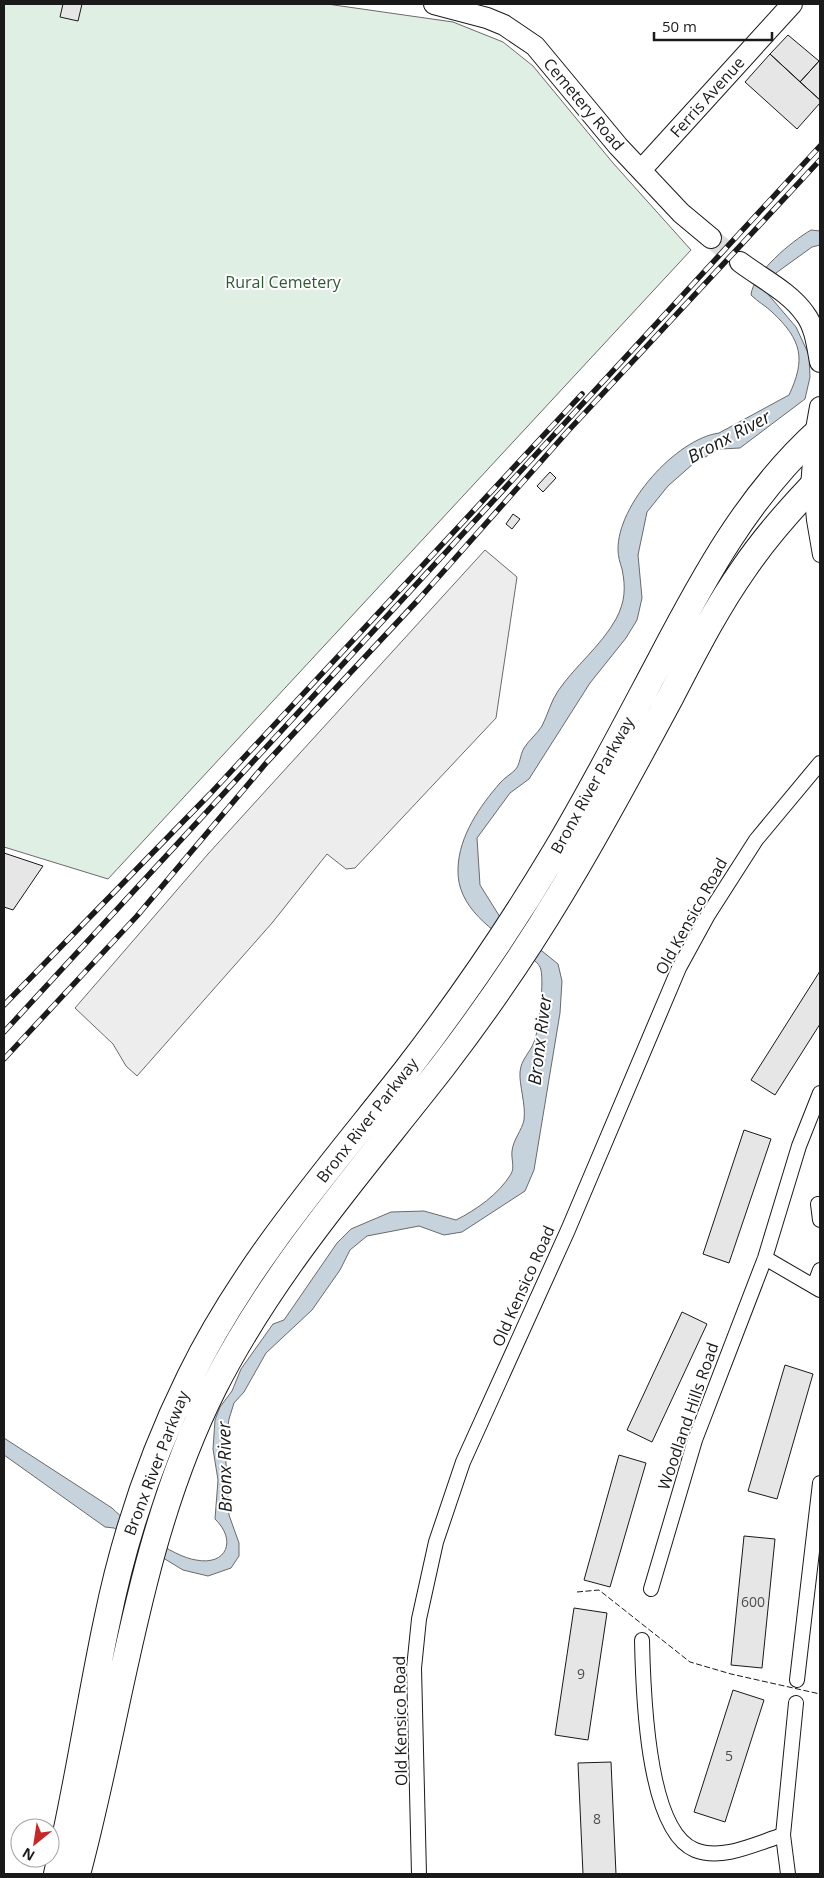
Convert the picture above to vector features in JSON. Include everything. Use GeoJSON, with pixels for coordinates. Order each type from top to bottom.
{"type":"FeatureCollection","features":[{"type":"Feature","properties":{"kind":"highway","name":"Bronx River Parkway"},"geometry":{"type":"LineString","coordinates":[[57,1874],[72,1809],[107,1620],[123,1554],[138,1505],[179,1400],[204,1350],[234,1300],[283,1228],[419,1054],[496,947],[587,798],[718,554],[769,484],[818,433]]}},
{"type":"Feature","properties":{"kind":"highway","name":"Bronx River Parkway"},"geometry":{"type":"LineString","coordinates":[[77,1874],[144,1574],[178,1468],[200,1416],[226,1364],[255,1314],[304,1243],[446,1062],[518,962],[604,820],[723,600],[761,546],[816,483]]}},
{"type":"Feature","properties":{"kind":"street","name":"Cemetery Road"},"geometry":{"type":"LineString","coordinates":[[434,4],[488,18],[504,25],[535,46],[618,146],[681,212],[711,238]]}},
{"type":"Feature","properties":{"kind":"street","name":"Ferris Avenue"},"geometry":{"type":"LineString","coordinates":[[642,169],[792,4]]}},
{"type":"Feature","properties":{"kind":"street"},"geometry":{"type":"LineString","coordinates":[[746,267],[782,292],[806,315],[815,336],[820,362]]}},
{"type":"Feature","properties":{"kind":"street"},"geometry":{"type":"LineString","coordinates":[[820,408],[814,520],[820,554]]}},
{"type":"Feature","properties":{"kind":"street","name":"Old Kensico Road"},"geometry":{"type":"LineString","coordinates":[[419,1874],[414,1668],[419,1619],[436,1542],[464,1462],[568,1230],[679,968],[708,915],[756,840],[820,763]]}},
{"type":"Feature","properties":{"kind":"street","name":"Woodland Hills Road"},"geometry":{"type":"LineString","coordinates":[[651,1588],[695,1440],[765,1258],[799,1146],[820,1093]]}},
{"type":"Feature","properties":{"kind":"street"},"geometry":{"type":"LineString","coordinates":[[818,1204],[820,1220]]}},
{"type":"Feature","properties":{"kind":"street"},"geometry":{"type":"LineString","coordinates":[[765,1258],[817,1288],[820,1270]]}},
{"type":"Feature","properties":{"kind":"street"},"geometry":{"type":"LineString","coordinates":[[797,1680],[820,1483]]}},
{"type":"Feature","properties":{"kind":"street"},"geometry":{"type":"LineString","coordinates":[[642,1640],[643,1693],[652,1771],[669,1821],[681,1840],[695,1850],[721,1854],[783,1835]]}},
{"type":"Feature","properties":{"kind":"street"},"geometry":{"type":"LineString","coordinates":[[788,1874],[783,1835],[796,1703]]}},
{"type":"Feature","properties":{"kind":"green space","name":"Rural Cemetery"},"geometry":{"type":"Polygon","coordinates":[[[4,4],[327,4],[453,22],[503,42],[533,66],[613,163],[691,250],[108,879],[4,847],[4,4]]]}},
{"type":"Feature","properties":{"kind":"shaded area"},"geometry":{"type":"Polygon","coordinates":[[[485,550],[517,577],[496,718],[355,868],[346,869],[327,854],[272,923],[137,1076],[126,1066],[113,1044],[75,1008],[208,854],[485,550]]]}},
{"type":"Feature","properties":{"kind":"water","name":"Bronx River"},"geometry":{"type":"Polygon","coordinates":[[[811,230],[820,231],[820,245],[812,247],[776,273],[767,293],[796,327],[809,355],[810,377],[805,399],[740,448],[720,449],[694,463],[668,486],[647,512],[638,555],[642,598],[637,620],[626,638],[590,683],[529,779],[510,793],[477,838],[480,885],[500,917],[558,964],[562,981],[560,1013],[534,1170],[525,1191],[462,1232],[444,1235],[419,1226],[367,1236],[350,1250],[340,1270],[312,1310],[266,1353],[244,1392],[234,1403],[229,1419],[225,1445],[229,1515],[239,1543],[239,1556],[231,1568],[208,1576],[183,1570],[114,1528],[105,1527],[4,1455],[4,1438],[112,1508],[140,1531],[175,1553],[196,1560],[207,1561],[215,1559],[225,1550],[227,1543],[222,1527],[215,1519],[218,1480],[213,1449],[215,1420],[220,1407],[232,1391],[241,1369],[273,1324],[284,1320],[337,1243],[351,1229],[391,1212],[424,1211],[456,1220],[487,1201],[511,1174],[513,1169],[513,1147],[524,1120],[520,1072],[538,1027],[541,1004],[541,972],[537,963],[478,917],[463,895],[459,882],[458,868],[462,844],[466,833],[485,801],[502,781],[517,768],[524,748],[542,726],[558,691],[603,638],[616,619],[623,601],[624,589],[618,552],[620,532],[627,514],[638,495],[652,477],[685,447],[702,438],[719,433],[789,395],[798,371],[798,350],[795,341],[782,322],[751,295],[753,286],[775,258],[811,230]]]}},
{"type":"Feature","properties":{"kind":"building"},"geometry":{"type":"Polygon","coordinates":[[[63,4],[82,4],[78,21],[60,17],[63,4]]]}},
{"type":"Feature","properties":{"kind":"building"},"geometry":{"type":"Polygon","coordinates":[[[788,35],[819,61],[800,82],[770,54],[788,35]]]}},
{"type":"Feature","properties":{"kind":"building"},"geometry":{"type":"Polygon","coordinates":[[[770,54],[820,100],[820,103],[797,129],[745,82],[770,54]]]}},
{"type":"Feature","properties":{"kind":"building"},"geometry":{"type":"Polygon","coordinates":[[[820,60],[820,100],[800,82],[820,60]]]}},
{"type":"Feature","properties":{"kind":"building"},"geometry":{"type":"Polygon","coordinates":[[[550,472],[556,478],[543,492],[537,486],[550,472]]]}},
{"type":"Feature","properties":{"kind":"building"},"geometry":{"type":"Polygon","coordinates":[[[513,514],[520,519],[512,529],[506,524],[513,514]]]}},
{"type":"Feature","properties":{"kind":"building"},"geometry":{"type":"Polygon","coordinates":[[[4,853],[43,866],[13,910],[4,907],[4,853]]]}},
{"type":"Feature","properties":{"kind":"building"},"geometry":{"type":"Polygon","coordinates":[[[820,971],[820,1024],[775,1095],[751,1080],[820,971]]]}},
{"type":"Feature","properties":{"kind":"building"},"geometry":{"type":"Polygon","coordinates":[[[744,1130],[771,1139],[729,1263],[703,1254],[744,1130]]]}},
{"type":"Feature","properties":{"kind":"building"},"geometry":{"type":"Polygon","coordinates":[[[682,1312],[707,1324],[652,1442],[627,1430],[682,1312]]]}},
{"type":"Feature","properties":{"kind":"building"},"geometry":{"type":"Polygon","coordinates":[[[785,1365],[813,1374],[777,1499],[748,1491],[785,1365]]]}},
{"type":"Feature","properties":{"kind":"building"},"geometry":{"type":"Polygon","coordinates":[[[619,1455],[646,1463],[610,1587],[584,1580],[619,1455]]]}},
{"type":"Feature","properties":{"kind":"building"},"geometry":{"type":"Polygon","coordinates":[[[744,1536],[775,1539],[762,1668],[731,1665],[744,1536]]]}},
{"type":"Feature","properties":{"kind":"building"},"geometry":{"type":"Polygon","coordinates":[[[574,1608],[607,1613],[588,1740],[555,1735],[574,1608]]]}},
{"type":"Feature","properties":{"kind":"building"},"geometry":{"type":"Polygon","coordinates":[[[733,1690],[764,1700],[725,1822],[694,1812],[733,1690]]]}},
{"type":"Feature","properties":{"kind":"building"},"geometry":{"type":"Polygon","coordinates":[[[611,1762],[616,1874],[583,1874],[578,1763],[611,1762]]]}},
{"type":"Feature","properties":{"kind":"tunnel"},"geometry":{"type":"LineString","coordinates":[[711,238],[740,262]]}},
{"type":"Feature","properties":{"kind":"railway"},"geometry":{"type":"LineString","coordinates":[[4,1032],[820,146]]}},
{"type":"Feature","properties":{"kind":"railway"},"geometry":{"type":"LineString","coordinates":[[4,1059],[137,916],[267,762],[419,599],[568,431],[820,160]]}},
{"type":"Feature","properties":{"kind":"railway"},"geometry":{"type":"LineString","coordinates":[[4,1005],[210,794],[582,394]]}},
{"type":"Feature","properties":{"kind":"fence"},"geometry":{"type":"LineString","coordinates":[[577,1592],[599,1590],[690,1662],[731,1674],[820,1694]]}}]}
